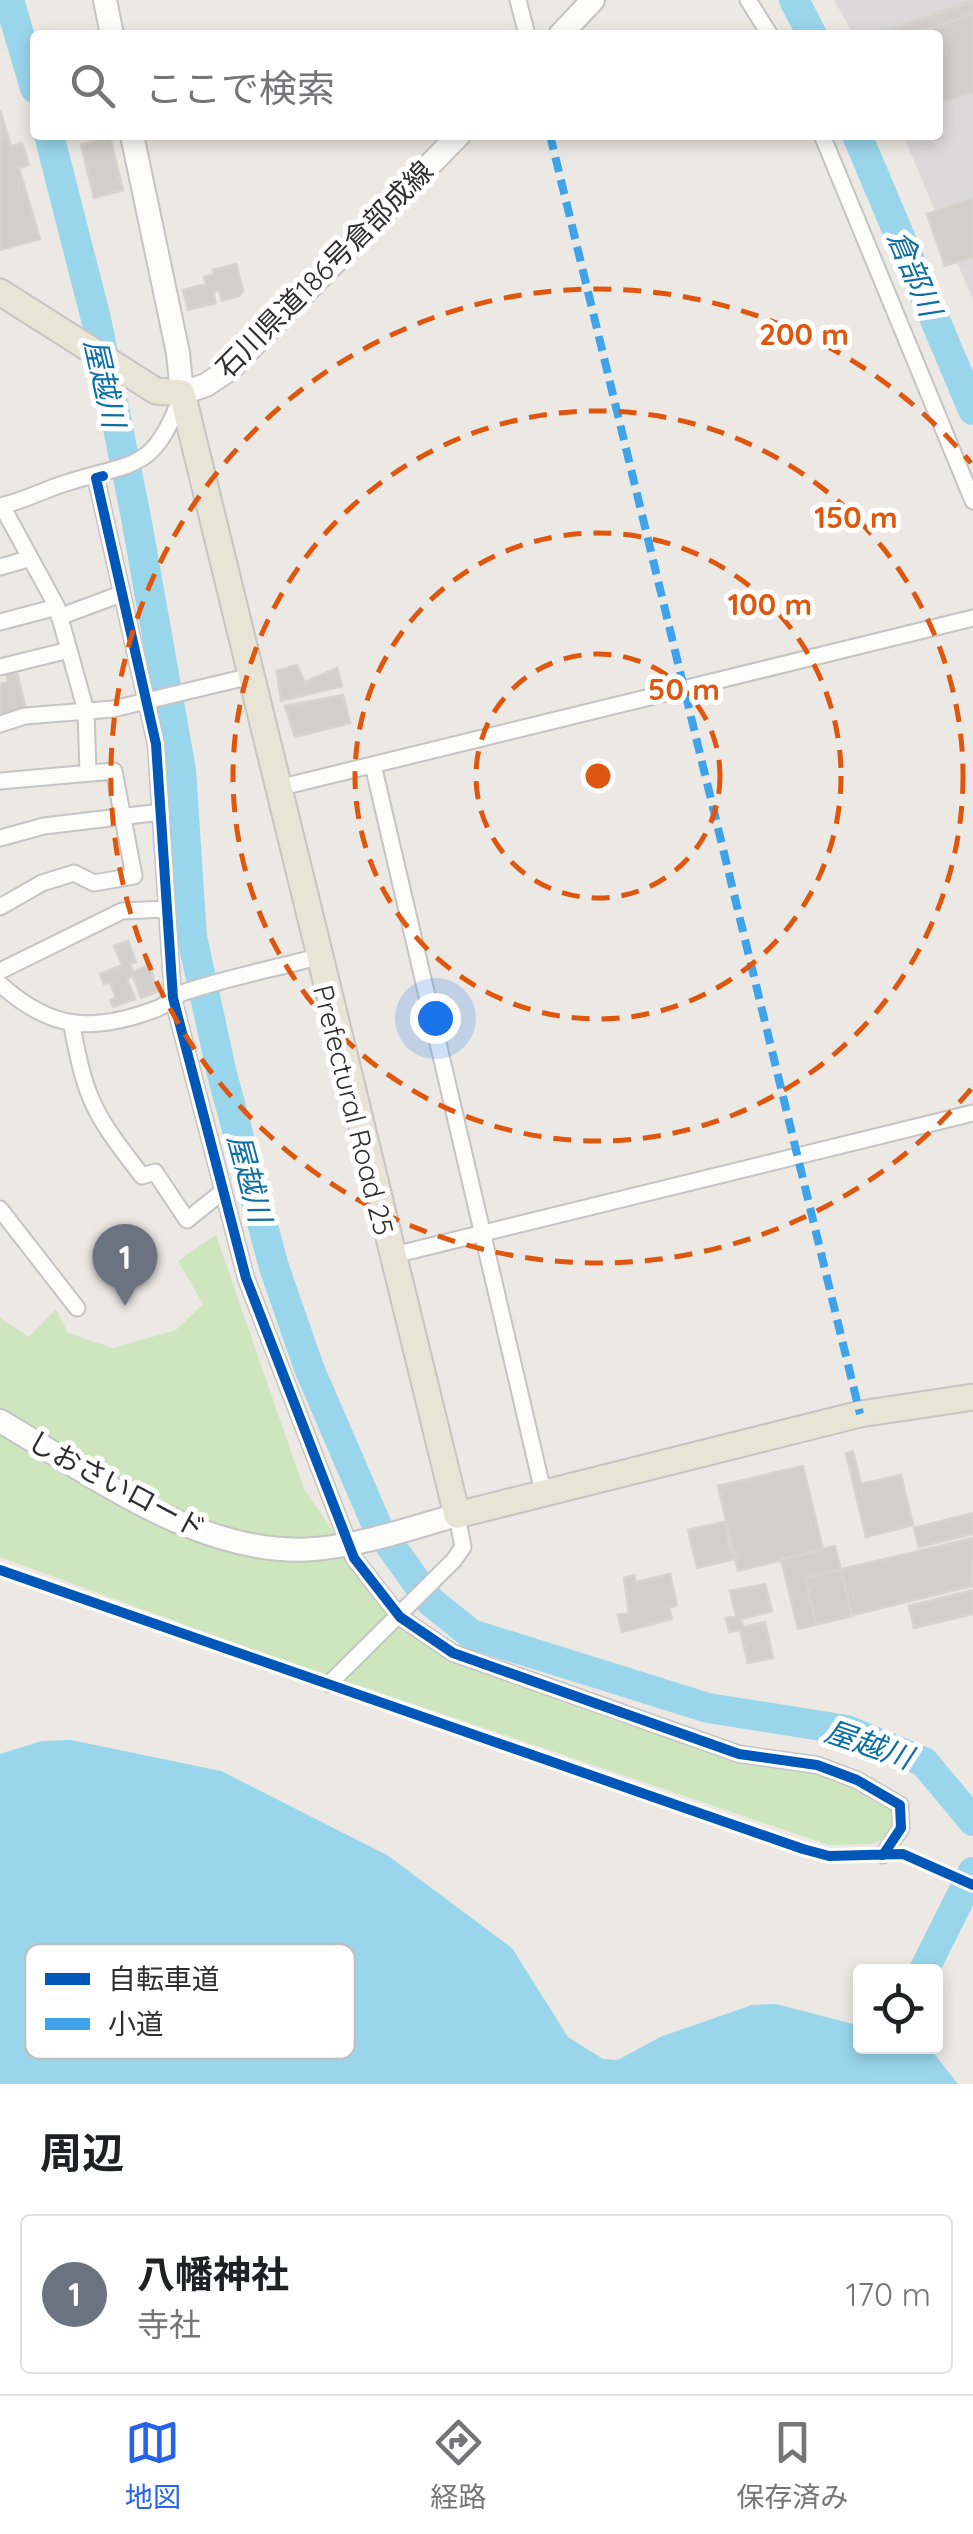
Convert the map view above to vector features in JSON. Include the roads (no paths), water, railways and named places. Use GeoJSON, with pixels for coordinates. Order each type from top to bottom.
{"type":"FeatureCollection","features":[{"type":"Feature","properties":{"kind":"main road"},"geometry":{"type":"LineString","coordinates":[[0,292],[156,391],[182,393]]}},
{"type":"Feature","properties":{"kind":"main road","name":"Prefectural Road 25"},"geometry":{"type":"LineString","coordinates":[[182,393],[390,1256],[414,1333],[457,1515]]}},
{"type":"Feature","properties":{"kind":"main road"},"geometry":{"type":"LineString","coordinates":[[457,1515],[860,1414],[973,1396]]}},
{"type":"Feature","properties":{"kind":"street"},"geometry":{"type":"LineString","coordinates":[[104,0],[111,30]]}},
{"type":"Feature","properties":{"kind":"street"},"geometry":{"type":"LineString","coordinates":[[518,0],[526,30]]}},
{"type":"Feature","properties":{"kind":"street"},"geometry":{"type":"LineString","coordinates":[[565,30],[593,0]]}},
{"type":"Feature","properties":{"kind":"street"},"geometry":{"type":"LineString","coordinates":[[748,0],[767,30]]}},
{"type":"Feature","properties":{"kind":"street"},"geometry":{"type":"LineString","coordinates":[[88,772],[86,711],[58,612],[1,506],[68,482],[99,477],[143,458],[156,451],[168,433],[182,393],[178,354],[133,140]]}},
{"type":"Feature","properties":{"kind":"street","name":"石川県道186号倉部成線"},"geometry":{"type":"LineString","coordinates":[[182,393],[206,385],[230,370],[454,140]]}},
{"type":"Feature","properties":{"kind":"street"},"geometry":{"type":"LineString","coordinates":[[824,140],[973,501]]}},
{"type":"Feature","properties":{"kind":"street"},"geometry":{"type":"LineString","coordinates":[[99,477],[156,744],[166,908],[176,996],[222,1192],[246,1278],[352,1543],[354,1558],[403,1614],[453,1653],[739,1754],[817,1764],[900,1804],[901,1828],[883,1855]]}},
{"type":"Feature","properties":{"kind":"street"},"geometry":{"type":"LineString","coordinates":[[0,566],[28,559]]}},
{"type":"Feature","properties":{"kind":"street"},"geometry":{"type":"LineString","coordinates":[[0,622],[58,612],[121,594]]}},
{"type":"Feature","properties":{"kind":"street"},"geometry":{"type":"LineString","coordinates":[[278,788],[973,618]]}},
{"type":"Feature","properties":{"kind":"street"},"geometry":{"type":"LineString","coordinates":[[0,667],[69,650]]}},
{"type":"Feature","properties":{"kind":"street"},"geometry":{"type":"LineString","coordinates":[[0,724],[25,716],[149,700],[251,676]]}},
{"type":"Feature","properties":{"kind":"street"},"geometry":{"type":"LineString","coordinates":[[373,765],[486,1233],[544,1496]]}},
{"type":"Feature","properties":{"kind":"street"},"geometry":{"type":"LineString","coordinates":[[0,781],[114,771],[134,876],[94,883],[74,873],[42,883],[0,907]]}},
{"type":"Feature","properties":{"kind":"street"},"geometry":{"type":"LineString","coordinates":[[0,838],[44,826],[161,812]]}},
{"type":"Feature","properties":{"kind":"street"},"geometry":{"type":"LineString","coordinates":[[0,971],[122,911],[166,908]]}},
{"type":"Feature","properties":{"kind":"street"},"geometry":{"type":"LineString","coordinates":[[0,984],[27,1008],[72,1026],[159,1009],[176,996],[317,957]]}},
{"type":"Feature","properties":{"kind":"street"},"geometry":{"type":"LineString","coordinates":[[72,1026],[84,1089],[98,1118],[142,1176],[155,1172],[187,1220],[222,1192]]}},
{"type":"Feature","properties":{"kind":"street"},"geometry":{"type":"LineString","coordinates":[[390,1256],[973,1113]]}},
{"type":"Feature","properties":{"kind":"street"},"geometry":{"type":"LineString","coordinates":[[0,1209],[77,1308]]}},
{"type":"Feature","properties":{"kind":"street","name":"しおさいロード"},"geometry":{"type":"LineString","coordinates":[[0,1421],[144,1504],[218,1537],[312,1549],[352,1543],[457,1515]]}},
{"type":"Feature","properties":{"kind":"street"},"geometry":{"type":"LineString","coordinates":[[329,1684],[454,1560],[463,1547],[457,1515]]}},
{"type":"Feature","properties":{"kind":"water"},"geometry":{"type":"Polygon","coordinates":[[[71,1740],[221,1771],[387,1855],[512,1948],[568,2037],[603,2059],[618,2060],[660,2037],[752,2005],[776,2004],[853,2024],[853,2054],[934,2054],[958,2084],[0,2084],[0,1754],[42,1741],[71,1740]]]}},
{"type":"Feature","properties":{"kind":"waterway","name":"屋越川"},"geometry":{"type":"LineString","coordinates":[[9,0],[30,71]]}},
{"type":"Feature","properties":{"kind":"waterway","name":"倉部川"},"geometry":{"type":"LineString","coordinates":[[794,0],[809,30]]}},
{"type":"Feature","properties":{"kind":"waterway","name":"屋越川"},"geometry":{"type":"LineString","coordinates":[[50,140],[96,319],[135,512],[181,770],[192,937],[222,1074],[274,1267],[309,1368],[378,1528],[430,1601],[471,1634],[708,1708],[847,1730],[924,1762],[973,1821]]}},
{"type":"Feature","properties":{"kind":"waterway","name":"倉部川"},"geometry":{"type":"LineString","coordinates":[[859,140],[973,410]]}},
{"type":"Feature","properties":{"kind":"waterway","name":"倉部川"},"geometry":{"type":"LineString","coordinates":[[927,1964],[973,1872]]}},
{"type":"Feature","properties":{"kind":"place","name":"八幡神社"},"geometry":{"type":"Point","coordinates":[125,1306]}}]}
